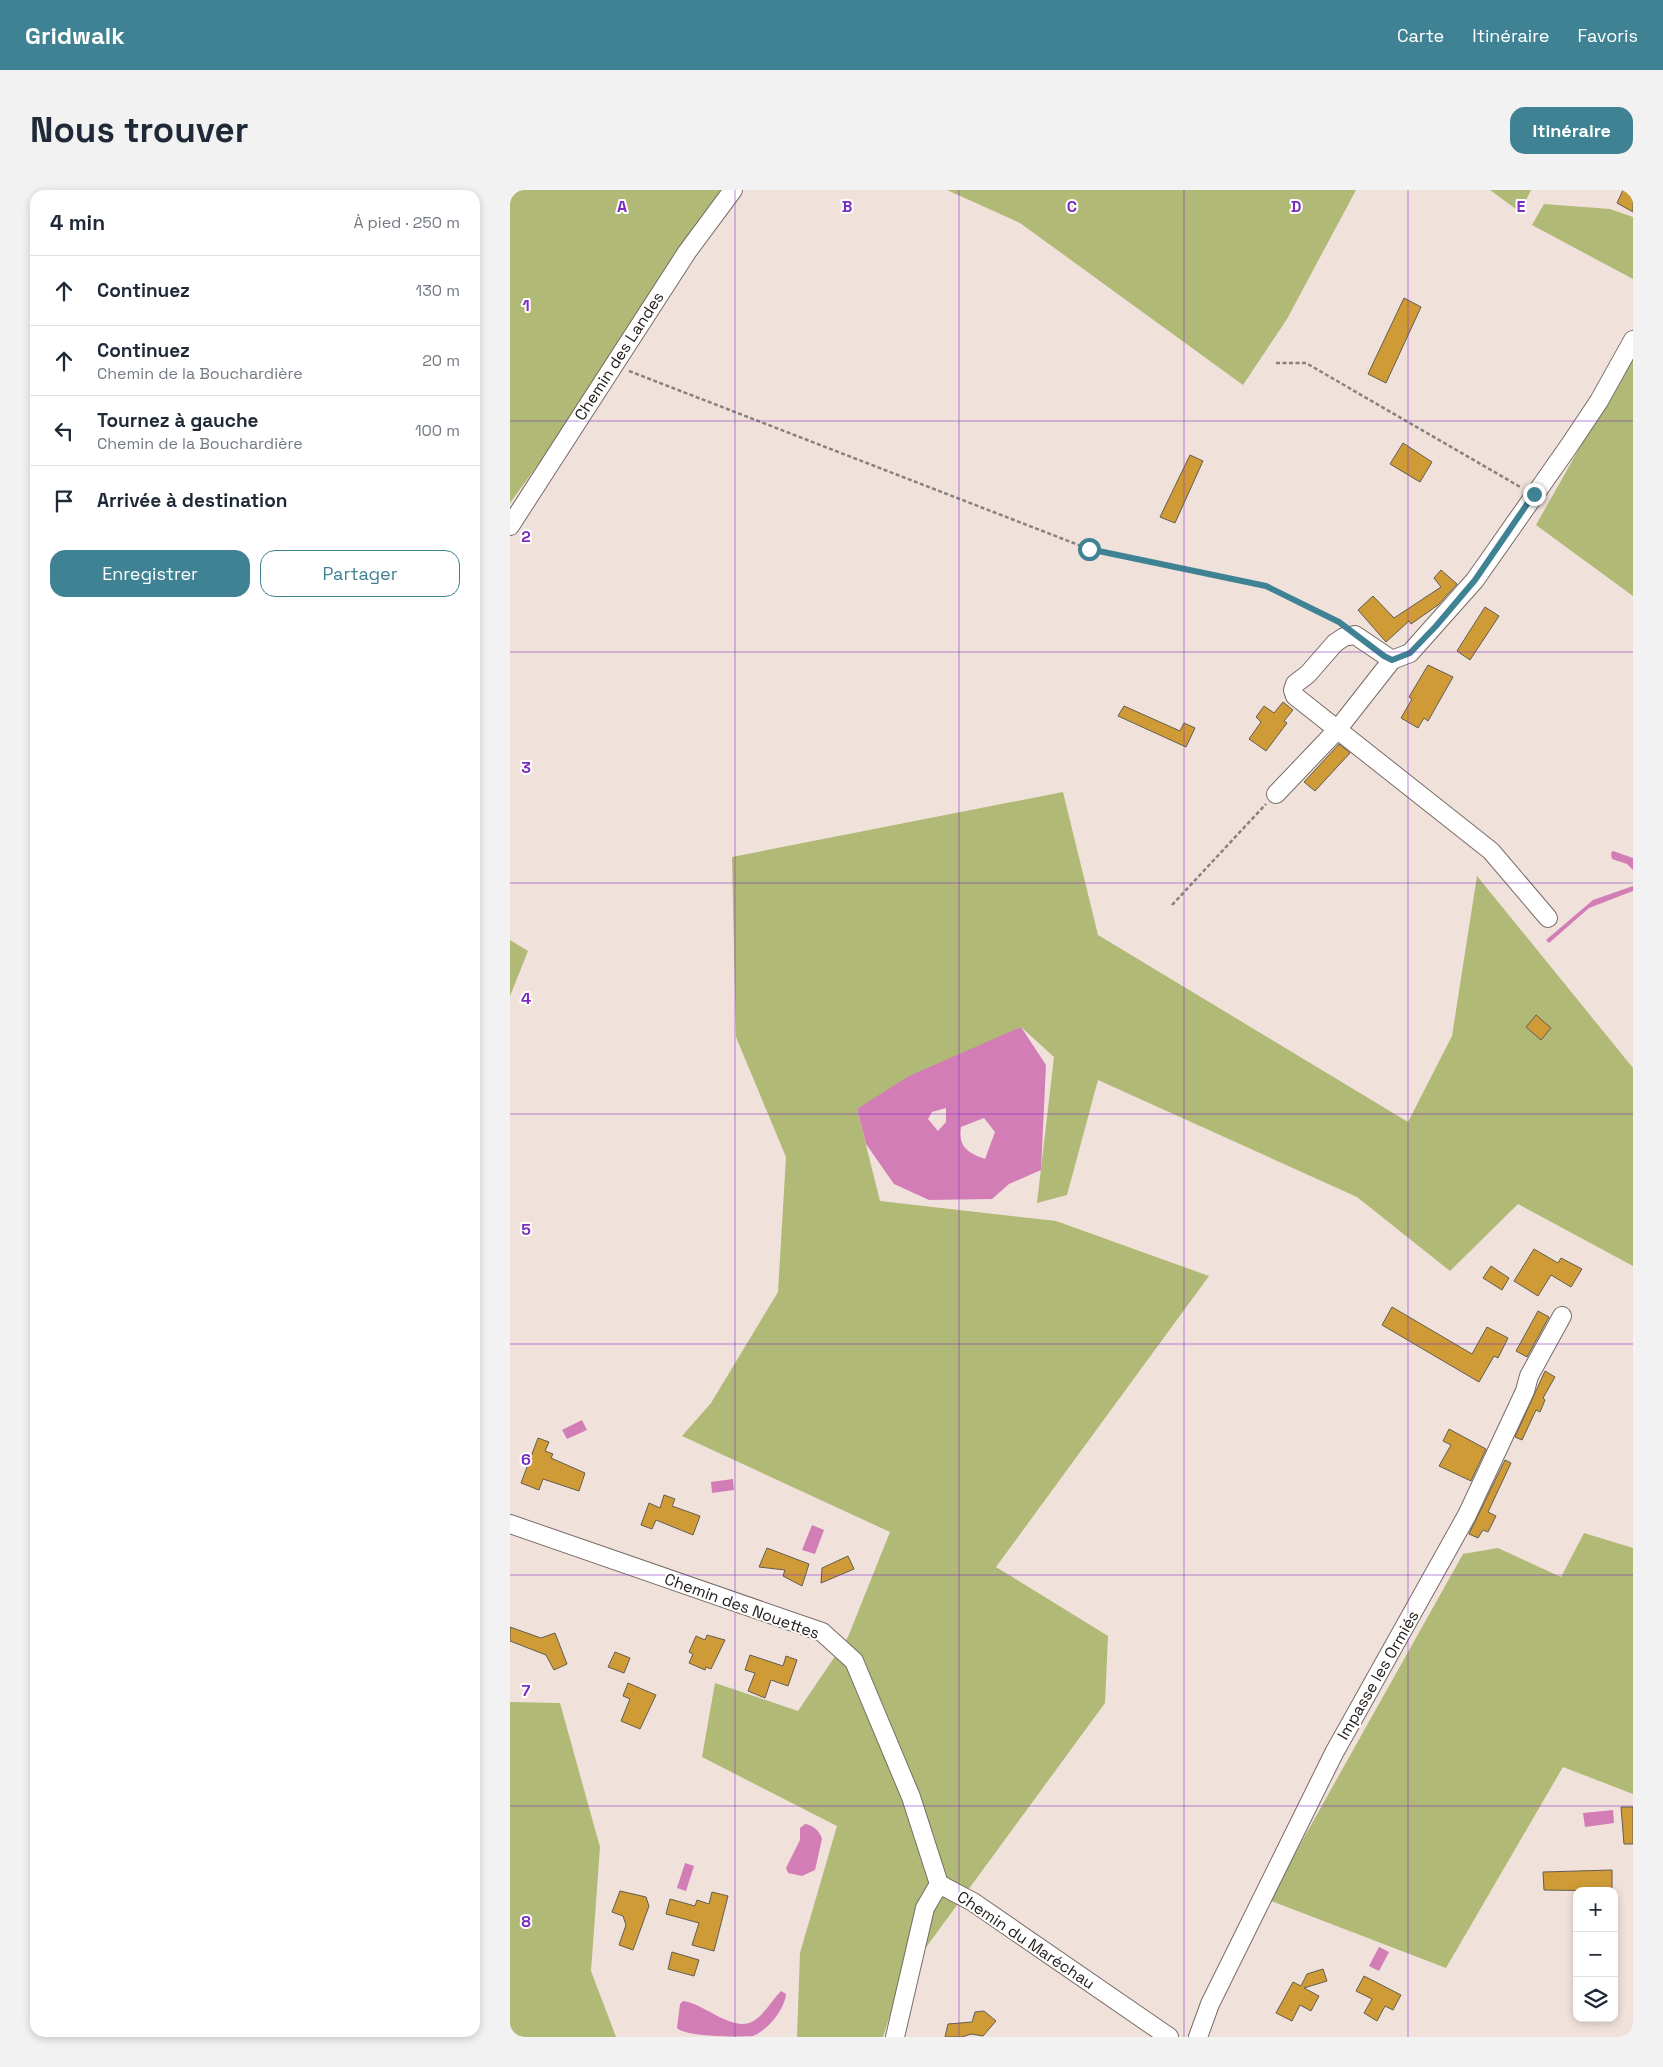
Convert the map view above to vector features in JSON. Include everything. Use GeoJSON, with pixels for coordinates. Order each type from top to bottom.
{"type":"FeatureCollection","features":[{"type":"Feature","properties":{"kind":"street","name":"Chemin des Landes"},"geometry":{"type":"LineString","coordinates":[[510,526],[687,252],[733,190]]}},
{"type":"Feature","properties":{"kind":"street"},"geometry":{"type":"LineString","coordinates":[[1276,794],[1337,730],[1392,660],[1410,653],[1475,580],[1599,400],[1633,340]]}},
{"type":"Feature","properties":{"kind":"street"},"geometry":{"type":"LineString","coordinates":[[1392,660],[1355,635],[1344,637],[1335,643],[1308,674],[1295,684],[1294,696],[1491,851],[1548,918]]}},
{"type":"Feature","properties":{"kind":"street","name":"Impasse les Ormiés"},"geometry":{"type":"LineString","coordinates":[[1198,2037],[1210,2004],[1334,1753],[1467,1514],[1525,1391],[1529,1376],[1562,1316]]}},
{"type":"Feature","properties":{"kind":"street","name":"Chemin des Nouettes"},"geometry":{"type":"LineString","coordinates":[[510,1524],[822,1632],[854,1661],[911,1797],[939,1884]]}},
{"type":"Feature","properties":{"kind":"street","name":"Chemin du Maréchau"},"geometry":{"type":"LineString","coordinates":[[895,2037],[925,1908],[939,1884],[973,1902],[1169,2037]]}},
{"type":"Feature","properties":{"kind":"path"},"geometry":{"type":"LineString","coordinates":[[1276,363],[1306,362],[1534,494]]}},
{"type":"Feature","properties":{"kind":"path"},"geometry":{"type":"LineString","coordinates":[[613,365],[1089,549],[1266,586],[1339,622],[1355,635]]}},
{"type":"Feature","properties":{"kind":"path"},"geometry":{"type":"LineString","coordinates":[[1172,905],[1276,794]]}},
{"type":"Feature","properties":{"kind":"green space"},"geometry":{"type":"Polygon","coordinates":[[[510,190],[737,190],[510,503],[510,190]]]}},
{"type":"Feature","properties":{"kind":"green space"},"geometry":{"type":"Polygon","coordinates":[[[947,190],[1356,190],[1287,319],[1243,385],[1020,223],[947,190]]]}},
{"type":"Feature","properties":{"kind":"green space"},"geometry":{"type":"Polygon","coordinates":[[[1490,190],[1531,190],[1520,212],[1490,190]]]}},
{"type":"Feature","properties":{"kind":"green space"},"geometry":{"type":"Polygon","coordinates":[[[1544,204],[1610,209],[1633,217],[1633,279],[1532,225],[1544,204]]]}},
{"type":"Feature","properties":{"kind":"green space"},"geometry":{"type":"Polygon","coordinates":[[[1633,353],[1633,596],[1536,525],[1633,353]]]}},
{"type":"Feature","properties":{"kind":"green space"},"geometry":{"type":"Polygon","coordinates":[[[1063,792],[1098,935],[1408,1122],[1452,1036],[1477,876],[1633,1068],[1633,1266],[1518,1204],[1450,1271],[1357,1197],[1098,1080],[1067,1195],[1037,1203],[1054,1057],[1021,1027],[857,1109],[880,1201],[1056,1221],[1209,1276],[996,1567],[1108,1636],[1105,1703],[900,1983],[883,2037],[797,2037],[800,1953],[837,1826],[702,1757],[715,1683],[798,1711],[848,1637],[890,1532],[682,1436],[711,1403],[778,1292],[786,1157],[736,1037],[732,857],[1063,792]]]}},
{"type":"Feature","properties":{"kind":"green space"},"geometry":{"type":"Polygon","coordinates":[[[510,940],[528,951],[510,996],[510,940]]]}},
{"type":"Feature","properties":{"kind":"green space"},"geometry":{"type":"Polygon","coordinates":[[[1584,1533],[1633,1548],[1633,1794],[1563,1767],[1446,1968],[1269,1900],[1463,1554],[1498,1548],[1561,1577],[1584,1533]]]}},
{"type":"Feature","properties":{"kind":"green space"},"geometry":{"type":"Polygon","coordinates":[[[510,1702],[560,1703],[600,1847],[591,1971],[616,2037],[510,2037],[510,1702]]]}},
{"type":"Feature","properties":{"kind":"shaded area"},"geometry":{"type":"Polygon","coordinates":[[[1613,851],[1633,858],[1633,870],[1627,864],[1612,859],[1611,853],[1613,851]]]}},
{"type":"Feature","properties":{"kind":"shaded area"},"geometry":{"type":"Polygon","coordinates":[[[1633,886],[1633,891],[1589,908],[1549,943],[1546,940],[1593,900],[1633,886]]]}},
{"type":"Feature","properties":{"kind":"shaded area"},"geometry":{"type":"Polygon","coordinates":[[[1021,1027],[1046,1065],[1041,1170],[1009,1184],[992,1199],[929,1200],[894,1184],[866,1144],[857,1109],[909,1076],[1021,1027]],[[946,1108],[932,1112],[928,1119],[938,1131],[946,1122],[946,1108]],[[984,1118],[961,1127],[960,1134],[963,1144],[969,1152],[985,1159],[995,1132],[984,1118]]]}},
{"type":"Feature","properties":{"kind":"shaded area"},"geometry":{"type":"Polygon","coordinates":[[[582,1420],[587,1430],[567,1439],[562,1430],[582,1420]]]}},
{"type":"Feature","properties":{"kind":"shaded area"},"geometry":{"type":"Polygon","coordinates":[[[733,1479],[734,1490],[712,1493],[711,1482],[733,1479]]]}},
{"type":"Feature","properties":{"kind":"shaded area"},"geometry":{"type":"Polygon","coordinates":[[[812,1525],[824,1530],[815,1554],[802,1550],[812,1525]]]}},
{"type":"Feature","properties":{"kind":"shaded area"},"geometry":{"type":"Polygon","coordinates":[[[1613,1810],[1614,1823],[1585,1827],[1583,1813],[1613,1810]]]}},
{"type":"Feature","properties":{"kind":"shaded area"},"geometry":{"type":"Polygon","coordinates":[[[805,1824],[816,1829],[822,1839],[815,1870],[802,1876],[788,1873],[786,1868],[800,1840],[800,1828],[805,1824]]]}},
{"type":"Feature","properties":{"kind":"shaded area"},"geometry":{"type":"Polygon","coordinates":[[[685,1863],[694,1866],[686,1891],[677,1888],[685,1863]]]}},
{"type":"Feature","properties":{"kind":"shaded area"},"geometry":{"type":"Polygon","coordinates":[[[1379,1947],[1389,1952],[1379,1971],[1369,1966],[1379,1947]]]}},
{"type":"Feature","properties":{"kind":"shaded area"},"geometry":{"type":"Polygon","coordinates":[[[781,1991],[786,1994],[783,2006],[770,2024],[753,2036],[701,2035],[677,2028],[680,2004],[683,2001],[729,2021],[747,2024],[759,2017],[781,1991]]]}},
{"type":"Feature","properties":{"kind":"building"},"geometry":{"type":"Polygon","coordinates":[[[1623,190],[1633,190],[1633,212],[1617,203],[1623,190]]]}},
{"type":"Feature","properties":{"kind":"building"},"geometry":{"type":"Polygon","coordinates":[[[1404,298],[1421,307],[1386,383],[1368,374],[1404,298]]]}},
{"type":"Feature","properties":{"kind":"building"},"geometry":{"type":"Polygon","coordinates":[[[1403,443],[1432,462],[1420,482],[1390,464],[1403,443]]]}},
{"type":"Feature","properties":{"kind":"building"},"geometry":{"type":"Polygon","coordinates":[[[1190,455],[1203,461],[1175,523],[1160,517],[1190,455]]]}},
{"type":"Feature","properties":{"kind":"building"},"geometry":{"type":"Polygon","coordinates":[[[1441,570],[1457,584],[1438,605],[1411,624],[1409,621],[1386,642],[1358,610],[1373,596],[1394,618],[1441,587],[1434,578],[1441,570]]]}},
{"type":"Feature","properties":{"kind":"building"},"geometry":{"type":"Polygon","coordinates":[[[1485,607],[1499,616],[1470,660],[1457,651],[1485,607]]]}},
{"type":"Feature","properties":{"kind":"building"},"geometry":{"type":"Polygon","coordinates":[[[1428,665],[1453,677],[1428,721],[1424,718],[1418,728],[1401,718],[1412,699],[1409,697],[1428,665]]]}},
{"type":"Feature","properties":{"kind":"building"},"geometry":{"type":"Polygon","coordinates":[[[1283,702],[1293,710],[1284,721],[1287,723],[1266,751],[1249,739],[1261,722],[1256,717],[1264,706],[1274,713],[1283,702]]]}},
{"type":"Feature","properties":{"kind":"building"},"geometry":{"type":"Polygon","coordinates":[[[1124,706],[1180,731],[1184,723],[1195,728],[1186,747],[1118,716],[1124,706]]]}},
{"type":"Feature","properties":{"kind":"building"},"geometry":{"type":"Polygon","coordinates":[[[1339,744],[1350,753],[1315,791],[1304,782],[1339,744]]]}},
{"type":"Feature","properties":{"kind":"building"},"geometry":{"type":"Polygon","coordinates":[[[1536,1015],[1551,1028],[1541,1040],[1526,1027],[1536,1015]]]}},
{"type":"Feature","properties":{"kind":"building"},"geometry":{"type":"Polygon","coordinates":[[[1534,1249],[1558,1263],[1561,1258],[1582,1269],[1571,1287],[1551,1275],[1538,1296],[1514,1281],[1534,1249]]]}},
{"type":"Feature","properties":{"kind":"building"},"geometry":{"type":"Polygon","coordinates":[[[1491,1266],[1509,1278],[1502,1290],[1483,1278],[1491,1266]]]}},
{"type":"Feature","properties":{"kind":"building"},"geometry":{"type":"Polygon","coordinates":[[[1392,1307],[1472,1354],[1487,1327],[1508,1338],[1498,1358],[1494,1356],[1479,1382],[1382,1325],[1392,1307]]]}},
{"type":"Feature","properties":{"kind":"building"},"geometry":{"type":"Polygon","coordinates":[[[1538,1311],[1549,1317],[1527,1357],[1516,1351],[1538,1311]]]}},
{"type":"Feature","properties":{"kind":"building"},"geometry":{"type":"Polygon","coordinates":[[[1545,1371],[1555,1377],[1543,1398],[1545,1400],[1540,1412],[1536,1410],[1522,1440],[1515,1437],[1545,1371]]]}},
{"type":"Feature","properties":{"kind":"building"},"geometry":{"type":"Polygon","coordinates":[[[1449,1429],[1486,1449],[1471,1481],[1439,1466],[1451,1445],[1443,1441],[1449,1429]]]}},
{"type":"Feature","properties":{"kind":"building"},"geometry":{"type":"Polygon","coordinates":[[[538,1438],[549,1442],[545,1451],[553,1454],[551,1458],[585,1473],[579,1491],[543,1479],[539,1490],[521,1483],[538,1438]]]}},
{"type":"Feature","properties":{"kind":"building"},"geometry":{"type":"Polygon","coordinates":[[[1505,1460],[1511,1463],[1488,1512],[1496,1516],[1488,1532],[1483,1530],[1478,1538],[1469,1534],[1505,1460]]]}},
{"type":"Feature","properties":{"kind":"building"},"geometry":{"type":"Polygon","coordinates":[[[664,1495],[675,1499],[672,1506],[700,1516],[693,1535],[656,1520],[652,1529],[641,1525],[649,1503],[660,1508],[664,1495]]]}},
{"type":"Feature","properties":{"kind":"building"},"geometry":{"type":"Polygon","coordinates":[[[767,1548],[809,1564],[802,1586],[783,1576],[785,1570],[759,1567],[767,1548]]]}},
{"type":"Feature","properties":{"kind":"building"},"geometry":{"type":"Polygon","coordinates":[[[848,1556],[854,1569],[821,1583],[822,1568],[848,1556]]]}},
{"type":"Feature","properties":{"kind":"building"},"geometry":{"type":"Polygon","coordinates":[[[510,1627],[541,1638],[555,1633],[567,1664],[554,1670],[546,1655],[510,1641],[510,1627]]]}},
{"type":"Feature","properties":{"kind":"building"},"geometry":{"type":"Polygon","coordinates":[[[707,1635],[725,1640],[711,1669],[706,1667],[705,1670],[689,1663],[693,1654],[689,1652],[696,1636],[705,1640],[707,1635]]]}},
{"type":"Feature","properties":{"kind":"building"},"geometry":{"type":"Polygon","coordinates":[[[615,1652],[630,1658],[624,1673],[608,1667],[615,1652]]]}},
{"type":"Feature","properties":{"kind":"building"},"geometry":{"type":"Polygon","coordinates":[[[750,1655],[783,1666],[786,1656],[797,1660],[788,1686],[771,1680],[765,1698],[748,1691],[755,1673],[745,1670],[750,1655]]]}},
{"type":"Feature","properties":{"kind":"building"},"geometry":{"type":"Polygon","coordinates":[[[628,1683],[656,1695],[640,1729],[621,1721],[630,1699],[623,1696],[628,1683]]]}},
{"type":"Feature","properties":{"kind":"building"},"geometry":{"type":"Polygon","coordinates":[[[1621,1807],[1633,1807],[1633,1844],[1624,1844],[1621,1807]]]}},
{"type":"Feature","properties":{"kind":"building"},"geometry":{"type":"Polygon","coordinates":[[[1612,1870],[1612,1887],[1573,1887],[1573,1890],[1544,1890],[1543,1872],[1612,1870]]]}},
{"type":"Feature","properties":{"kind":"building"},"geometry":{"type":"Polygon","coordinates":[[[620,1891],[646,1897],[649,1906],[633,1950],[619,1945],[626,1925],[623,1916],[612,1912],[620,1891]]]}},
{"type":"Feature","properties":{"kind":"building"},"geometry":{"type":"Polygon","coordinates":[[[712,1892],[728,1896],[714,1951],[692,1945],[699,1923],[666,1914],[670,1899],[695,1906],[697,1900],[709,1904],[712,1892]]]}},
{"type":"Feature","properties":{"kind":"building"},"geometry":{"type":"Polygon","coordinates":[[[672,1952],[699,1960],[694,1976],[668,1969],[672,1952]]]}},
{"type":"Feature","properties":{"kind":"building"},"geometry":{"type":"Polygon","coordinates":[[[1323,1969],[1327,1981],[1304,1988],[1319,1996],[1311,2011],[1300,2005],[1292,2021],[1276,2013],[1293,1982],[1301,1986],[1307,1974],[1323,1969]]]}},
{"type":"Feature","properties":{"kind":"building"},"geometry":{"type":"Polygon","coordinates":[[[1364,1976],[1401,1995],[1393,2010],[1385,2006],[1377,2021],[1364,2013],[1372,1999],[1356,1991],[1364,1976]]]}},
{"type":"Feature","properties":{"kind":"building"},"geometry":{"type":"Polygon","coordinates":[[[984,2011],[996,2021],[983,2036],[971,2034],[962,2037],[945,2037],[948,2024],[972,2022],[975,2012],[984,2011]]]}},
{"type":"Feature","properties":{"kind":"route"},"geometry":{"type":"LineString","coordinates":[[1089,549],[1266,586],[1339,622],[1392,660],[1410,653],[1436,626],[1475,580],[1534,494]]}}]}
